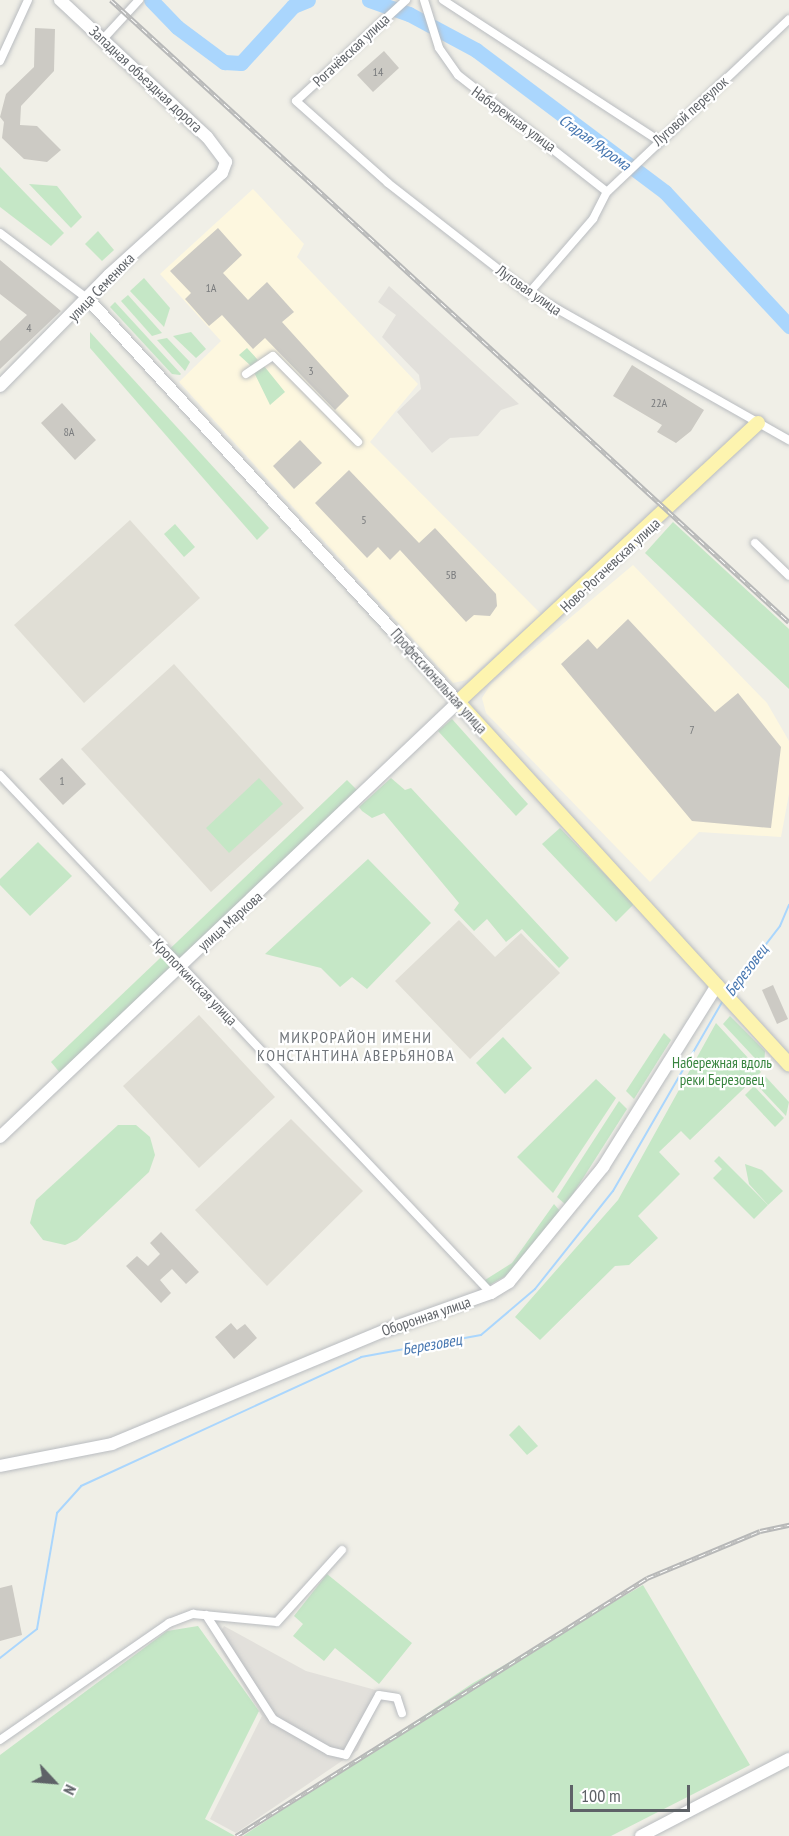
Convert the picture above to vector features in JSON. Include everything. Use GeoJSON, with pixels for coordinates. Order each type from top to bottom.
{"type":"FeatureCollection","features":[{"type":"Feature","properties":{"kind":"main road","name":"Ново-Рогачевская улица"},"geometry":{"type":"LineString","coordinates":[[458,702],[758,423]]}},
{"type":"Feature","properties":{"kind":"main road","name":"Профессиональная улица"},"geometry":{"type":"LineString","coordinates":[[458,702],[789,1064]]}},
{"type":"Feature","properties":{"kind":"street"},"geometry":{"type":"LineString","coordinates":[[0,61],[28,0]]}},
{"type":"Feature","properties":{"kind":"street","name":"Западная объездная дорога"},"geometry":{"type":"LineString","coordinates":[[60,0],[104,38],[207,137],[226,162]]}},
{"type":"Feature","properties":{"kind":"street"},"geometry":{"type":"LineString","coordinates":[[104,38],[139,0]]}},
{"type":"Feature","properties":{"kind":"street","name":"Рогачёвская улица"},"geometry":{"type":"LineString","coordinates":[[296,101],[406,0]]}},
{"type":"Feature","properties":{"kind":"street","name":"Набережная улица"},"geometry":{"type":"LineString","coordinates":[[424,0],[439,48],[458,75],[607,192]]}},
{"type":"Feature","properties":{"kind":"street"},"geometry":{"type":"LineString","coordinates":[[442,0],[658,140]]}},
{"type":"Feature","properties":{"kind":"street","name":"Луговой переулок"},"geometry":{"type":"LineString","coordinates":[[529,293],[593,219],[607,192],[658,140],[789,19]]}},
{"type":"Feature","properties":{"kind":"street","name":"Луговая улица"},"geometry":{"type":"LineString","coordinates":[[296,101],[388,183],[529,293],[789,440]]}},
{"type":"Feature","properties":{"kind":"street","name":"улица Семенюка"},"geometry":{"type":"LineString","coordinates":[[0,386],[88,298],[222,173],[226,162]]}},
{"type":"Feature","properties":{"kind":"street"},"geometry":{"type":"LineString","coordinates":[[0,233],[88,298]]}},
{"type":"Feature","properties":{"kind":"street","name":"Профессиональная улица"},"geometry":{"type":"LineString","coordinates":[[88,298],[458,702]]}},
{"type":"Feature","properties":{"kind":"street"},"geometry":{"type":"LineString","coordinates":[[246,375],[273,356],[358,442]]}},
{"type":"Feature","properties":{"kind":"street"},"geometry":{"type":"LineString","coordinates":[[754,543],[789,576]]}},
{"type":"Feature","properties":{"kind":"street","name":"улица Маркова"},"geometry":{"type":"LineString","coordinates":[[0,1137],[458,702]]}},
{"type":"Feature","properties":{"kind":"street","name":"Кропоткинская улица"},"geometry":{"type":"LineString","coordinates":[[0,775],[491,1293]]}},
{"type":"Feature","properties":{"kind":"street","name":"Оборонная улица"},"geometry":{"type":"LineString","coordinates":[[0,1466],[112,1444],[384,1331],[491,1293],[524,1268],[603,1167],[724,992]]}},
{"type":"Feature","properties":{"kind":"street"},"geometry":{"type":"LineString","coordinates":[[0,1740],[169,1623],[206,1615],[277,1622],[342,1550]]}},
{"type":"Feature","properties":{"kind":"street"},"geometry":{"type":"LineString","coordinates":[[206,1615],[273,1719],[329,1751],[346,1755],[379,1695],[397,1698],[402,1713]]}},
{"type":"Feature","properties":{"kind":"street"},"geometry":{"type":"LineString","coordinates":[[641,1836],[789,1759]]}},
{"type":"Feature","properties":{"kind":"shaded area"},"geometry":{"type":"Polygon","coordinates":[[[253,189],[304,244],[297,257],[418,384],[370,442],[541,614],[467,680],[453,683],[179,382],[221,341],[160,274],[253,189]]]}},
{"type":"Feature","properties":{"kind":"shaded area"},"geometry":{"type":"Polygon","coordinates":[[[389,286],[519,404],[501,410],[478,436],[450,438],[432,453],[397,412],[421,389],[419,375],[382,337],[396,315],[378,302],[389,286]]]}},
{"type":"Feature","properties":{"kind":"shaded area"},"geometry":{"type":"Polygon","coordinates":[[[130,520],[200,598],[84,703],[14,625],[130,520]]]}},
{"type":"Feature","properties":{"kind":"shaded area"},"geometry":{"type":"Polygon","coordinates":[[[633,565],[767,703],[789,741],[789,794],[781,837],[699,832],[650,882],[486,713],[482,698],[490,685],[633,565]]]}},
{"type":"Feature","properties":{"kind":"shaded area"},"geometry":{"type":"Polygon","coordinates":[[[174,664],[304,808],[211,892],[81,749],[174,664]]]}},
{"type":"Feature","properties":{"kind":"shaded area"},"geometry":{"type":"Polygon","coordinates":[[[459,920],[495,957],[521,933],[560,973],[470,1059],[395,981],[459,920]]]}},
{"type":"Feature","properties":{"kind":"shaded area"},"geometry":{"type":"Polygon","coordinates":[[[199,1015],[275,1097],[199,1168],[123,1086],[199,1015]]]}},
{"type":"Feature","properties":{"kind":"shaded area"},"geometry":{"type":"Polygon","coordinates":[[[291,1119],[363,1191],[267,1286],[195,1210],[291,1119]]]}},
{"type":"Feature","properties":{"kind":"shaded area"},"geometry":{"type":"Polygon","coordinates":[[[224,1626],[306,1671],[383,1692],[358,1750],[236,1833],[210,1819],[262,1716],[215,1641],[224,1626]]]}},
{"type":"Feature","properties":{"kind":"green space"},"geometry":{"type":"Polygon","coordinates":[[[0,167],[64,233],[51,246],[0,207],[0,167]]]}},
{"type":"Feature","properties":{"kind":"green space"},"geometry":{"type":"Polygon","coordinates":[[[29,184],[57,186],[82,217],[71,228],[29,184]]]}},
{"type":"Feature","properties":{"kind":"green space"},"geometry":{"type":"Polygon","coordinates":[[[98,231],[114,250],[102,261],[85,244],[98,231]]]}},
{"type":"Feature","properties":{"kind":"green space"},"geometry":{"type":"Polygon","coordinates":[[[144,278],[170,308],[164,327],[130,291],[144,278]]]}},
{"type":"Feature","properties":{"kind":"green space"},"geometry":{"type":"Polygon","coordinates":[[[128,295],[162,333],[152,336],[121,301],[128,295]]]}},
{"type":"Feature","properties":{"kind":"green space"},"geometry":{"type":"Polygon","coordinates":[[[115,302],[180,375],[172,374],[110,307],[115,302]]]}},
{"type":"Feature","properties":{"kind":"green space"},"geometry":{"type":"Polygon","coordinates":[[[90,332],[269,528],[257,540],[90,348],[90,332]]]}},
{"type":"Feature","properties":{"kind":"green space"},"geometry":{"type":"Polygon","coordinates":[[[191,332],[206,349],[196,358],[173,336],[191,332]]]}},
{"type":"Feature","properties":{"kind":"green space"},"geometry":{"type":"Polygon","coordinates":[[[167,338],[190,362],[185,371],[157,340],[167,338]]]}},
{"type":"Feature","properties":{"kind":"green space"},"geometry":{"type":"Polygon","coordinates":[[[247,348],[258,360],[252,365],[264,366],[285,392],[270,405],[251,366],[239,355],[247,348]]]}},
{"type":"Feature","properties":{"kind":"green space"},"geometry":{"type":"Polygon","coordinates":[[[673,522],[789,629],[789,689],[645,553],[673,522]]]}},
{"type":"Feature","properties":{"kind":"green space"},"geometry":{"type":"Polygon","coordinates":[[[175,524],[195,547],[184,557],[164,534],[175,524]]]}},
{"type":"Feature","properties":{"kind":"green space"},"geometry":{"type":"Polygon","coordinates":[[[452,719],[528,804],[516,816],[438,731],[452,719]]]}},
{"type":"Feature","properties":{"kind":"green space"},"geometry":{"type":"Polygon","coordinates":[[[259,778],[283,804],[229,853],[206,828],[259,778]]]}},
{"type":"Feature","properties":{"kind":"green space"},"geometry":{"type":"Polygon","coordinates":[[[391,778],[405,790],[411,788],[569,958],[559,968],[522,929],[506,942],[487,919],[474,931],[454,910],[459,903],[384,813],[372,818],[362,811],[359,807],[391,778]]]}},
{"type":"Feature","properties":{"kind":"green space"},"geometry":{"type":"Polygon","coordinates":[[[347,780],[360,793],[61,1074],[51,1062],[347,780]]]}},
{"type":"Feature","properties":{"kind":"green space"},"geometry":{"type":"Polygon","coordinates":[[[560,828],[634,904],[616,922],[542,844],[560,828]]]}},
{"type":"Feature","properties":{"kind":"green space"},"geometry":{"type":"Polygon","coordinates":[[[38,842],[72,876],[30,916],[0,885],[0,879],[38,842]]]}},
{"type":"Feature","properties":{"kind":"green space"},"geometry":{"type":"Polygon","coordinates":[[[368,859],[431,923],[367,989],[352,977],[340,987],[321,968],[265,954],[368,859]]]}},
{"type":"Feature","properties":{"kind":"green space"},"geometry":{"type":"Polygon","coordinates":[[[730,1016],[765,1051],[764,1068],[723,1024],[730,1016]]]}},
{"type":"Feature","properties":{"kind":"green space","name":"Набережная вдоль реки Березовец"},"geometry":{"type":"Polygon","coordinates":[[[716,1023],[761,1072],[690,1140],[681,1131],[659,1152],[680,1174],[638,1216],[658,1238],[629,1265],[615,1266],[540,1340],[515,1317],[618,1200],[716,1023]]]}},
{"type":"Feature","properties":{"kind":"green space"},"geometry":{"type":"Polygon","coordinates":[[[664,1033],[671,1040],[634,1099],[626,1091],[664,1033]]]}},
{"type":"Feature","properties":{"kind":"green space"},"geometry":{"type":"Polygon","coordinates":[[[503,1037],[532,1068],[505,1094],[476,1063],[503,1037]]]}},
{"type":"Feature","properties":{"kind":"green space"},"geometry":{"type":"Polygon","coordinates":[[[765,1076],[789,1102],[786,1116],[756,1084],[765,1076]]]}},
{"type":"Feature","properties":{"kind":"green space"},"geometry":{"type":"Polygon","coordinates":[[[596,1079],[616,1098],[553,1193],[517,1157],[596,1079]]]}},
{"type":"Feature","properties":{"kind":"green space"},"geometry":{"type":"Polygon","coordinates":[[[754,1086],[784,1118],[775,1127],[745,1095],[754,1086]]]}},
{"type":"Feature","properties":{"kind":"green space"},"geometry":{"type":"Polygon","coordinates":[[[619,1101],[627,1109],[566,1205],[557,1197],[619,1101]]]}},
{"type":"Feature","properties":{"kind":"green space"},"geometry":{"type":"Polygon","coordinates":[[[118,1125],[136,1125],[150,1137],[155,1155],[149,1172],[77,1240],[65,1245],[43,1240],[30,1223],[36,1200],[118,1125]]]}},
{"type":"Feature","properties":{"kind":"green space"},"geometry":{"type":"Polygon","coordinates":[[[719,1156],[768,1205],[754,1219],[713,1178],[722,1169],[714,1161],[719,1156]]]}},
{"type":"Feature","properties":{"kind":"green space"},"geometry":{"type":"Polygon","coordinates":[[[745,1164],[762,1170],[783,1191],[768,1205],[749,1184],[745,1164]]]}},
{"type":"Feature","properties":{"kind":"green space"},"geometry":{"type":"Polygon","coordinates":[[[554,1204],[560,1211],[519,1268],[488,1286],[485,1280],[512,1263],[554,1204]]]}},
{"type":"Feature","properties":{"kind":"green space"},"geometry":{"type":"Polygon","coordinates":[[[519,1425],[538,1446],[527,1455],[509,1435],[519,1425]]]}},
{"type":"Feature","properties":{"kind":"green space"},"geometry":{"type":"Polygon","coordinates":[[[327,1574],[412,1643],[379,1684],[335,1648],[324,1661],[293,1636],[303,1624],[294,1616],[327,1574]]]}},
{"type":"Feature","properties":{"kind":"green space"},"geometry":{"type":"Polygon","coordinates":[[[643,1585],[750,1765],[611,1836],[243,1836],[473,1683],[643,1585]]]}},
{"type":"Feature","properties":{"kind":"green space"},"geometry":{"type":"Polygon","coordinates":[[[198,1626],[259,1711],[205,1819],[235,1836],[0,1836],[0,1755],[167,1631],[198,1626]]]}},
{"type":"Feature","properties":{"kind":"building"},"geometry":{"type":"Polygon","coordinates":[[[35,28],[55,29],[54,71],[21,106],[20,125],[37,126],[61,150],[47,162],[24,159],[2,138],[4,122],[0,117],[6,94],[34,67],[35,28]]]}},
{"type":"Feature","properties":{"kind":"building"},"geometry":{"type":"Polygon","coordinates":[[[384,51],[399,68],[373,92],[357,75],[384,51]]]}},
{"type":"Feature","properties":{"kind":"building"},"geometry":{"type":"Polygon","coordinates":[[[218,228],[242,255],[223,273],[248,300],[267,282],[294,312],[282,322],[349,396],[335,410],[265,338],[253,349],[222,315],[209,326],[185,299],[191,293],[170,271],[218,228]]]}},
{"type":"Feature","properties":{"kind":"building"},"geometry":{"type":"Polygon","coordinates":[[[0,260],[61,311],[0,369],[0,341],[27,315],[0,294],[0,260]]]}},
{"type":"Feature","properties":{"kind":"building"},"geometry":{"type":"Polygon","coordinates":[[[632,365],[704,410],[691,431],[676,443],[657,432],[662,425],[613,396],[632,365]]]}},
{"type":"Feature","properties":{"kind":"building"},"geometry":{"type":"Polygon","coordinates":[[[62,403],[96,440],[75,460],[41,423],[62,403]]]}},
{"type":"Feature","properties":{"kind":"building"},"geometry":{"type":"Polygon","coordinates":[[[300,440],[322,463],[294,489],[273,466],[300,440]]]}},
{"type":"Feature","properties":{"kind":"building"},"geometry":{"type":"Polygon","coordinates":[[[349,470],[419,543],[435,528],[496,594],[497,606],[490,616],[474,615],[466,622],[400,550],[390,560],[378,547],[367,558],[315,503],[349,470]]]}},
{"type":"Feature","properties":{"kind":"building"},"geometry":{"type":"Polygon","coordinates":[[[628,619],[715,712],[738,693],[781,747],[771,828],[692,821],[561,664],[588,639],[597,649],[628,619]]]}},
{"type":"Feature","properties":{"kind":"building"},"geometry":{"type":"Polygon","coordinates":[[[62,758],[86,784],[63,805],[39,779],[62,758]]]}},
{"type":"Feature","properties":{"kind":"building"},"geometry":{"type":"Polygon","coordinates":[[[773,985],[788,1019],[777,1024],[762,990],[773,985]]]}},
{"type":"Feature","properties":{"kind":"building"},"geometry":{"type":"Polygon","coordinates":[[[161,1232],[199,1272],[186,1284],[172,1269],[160,1280],[171,1293],[161,1303],[126,1266],[137,1256],[148,1266],[160,1254],[150,1243],[161,1232]]]}},
{"type":"Feature","properties":{"kind":"building"},"geometry":{"type":"Polygon","coordinates":[[[231,1323],[237,1330],[245,1324],[257,1338],[234,1359],[215,1337],[231,1323]]]}},
{"type":"Feature","properties":{"kind":"building"},"geometry":{"type":"Polygon","coordinates":[[[12,1585],[22,1635],[0,1641],[0,1588],[12,1585]]]}},
{"type":"Feature","properties":{"kind":"waterway","name":"Старая Яхрома"},"geometry":{"type":"LineString","coordinates":[[151,0],[177,27],[224,62],[241,63],[293,6],[308,0]]}},
{"type":"Feature","properties":{"kind":"waterway","name":"Старая Яхрома"},"geometry":{"type":"LineString","coordinates":[[369,0],[409,14],[476,50],[665,192],[789,326]]}},
{"type":"Feature","properties":{"kind":"waterway","name":"Березовец"},"geometry":{"type":"LineString","coordinates":[[729,992],[780,926],[789,905]]}},
{"type":"Feature","properties":{"kind":"waterway","name":"Березовец"},"geometry":{"type":"LineString","coordinates":[[0,1658],[37,1629],[57,1513],[81,1486],[361,1357],[481,1335],[535,1289],[613,1191],[724,999]]}},
{"type":"Feature","properties":{"kind":"railway"},"geometry":{"type":"LineString","coordinates":[[111,0],[789,622]]}},
{"type":"Feature","properties":{"kind":"railway"},"geometry":{"type":"LineString","coordinates":[[236,1836],[647,1578],[760,1531],[789,1525]]}},
{"type":"Feature","properties":{"kind":"district","name":"МИКРОРАЙОН ИМЕНИ КОНСТАНТИНА АВЕРЬЯНОВА"},"geometry":{"type":"Point","coordinates":[356,1046]}}]}
